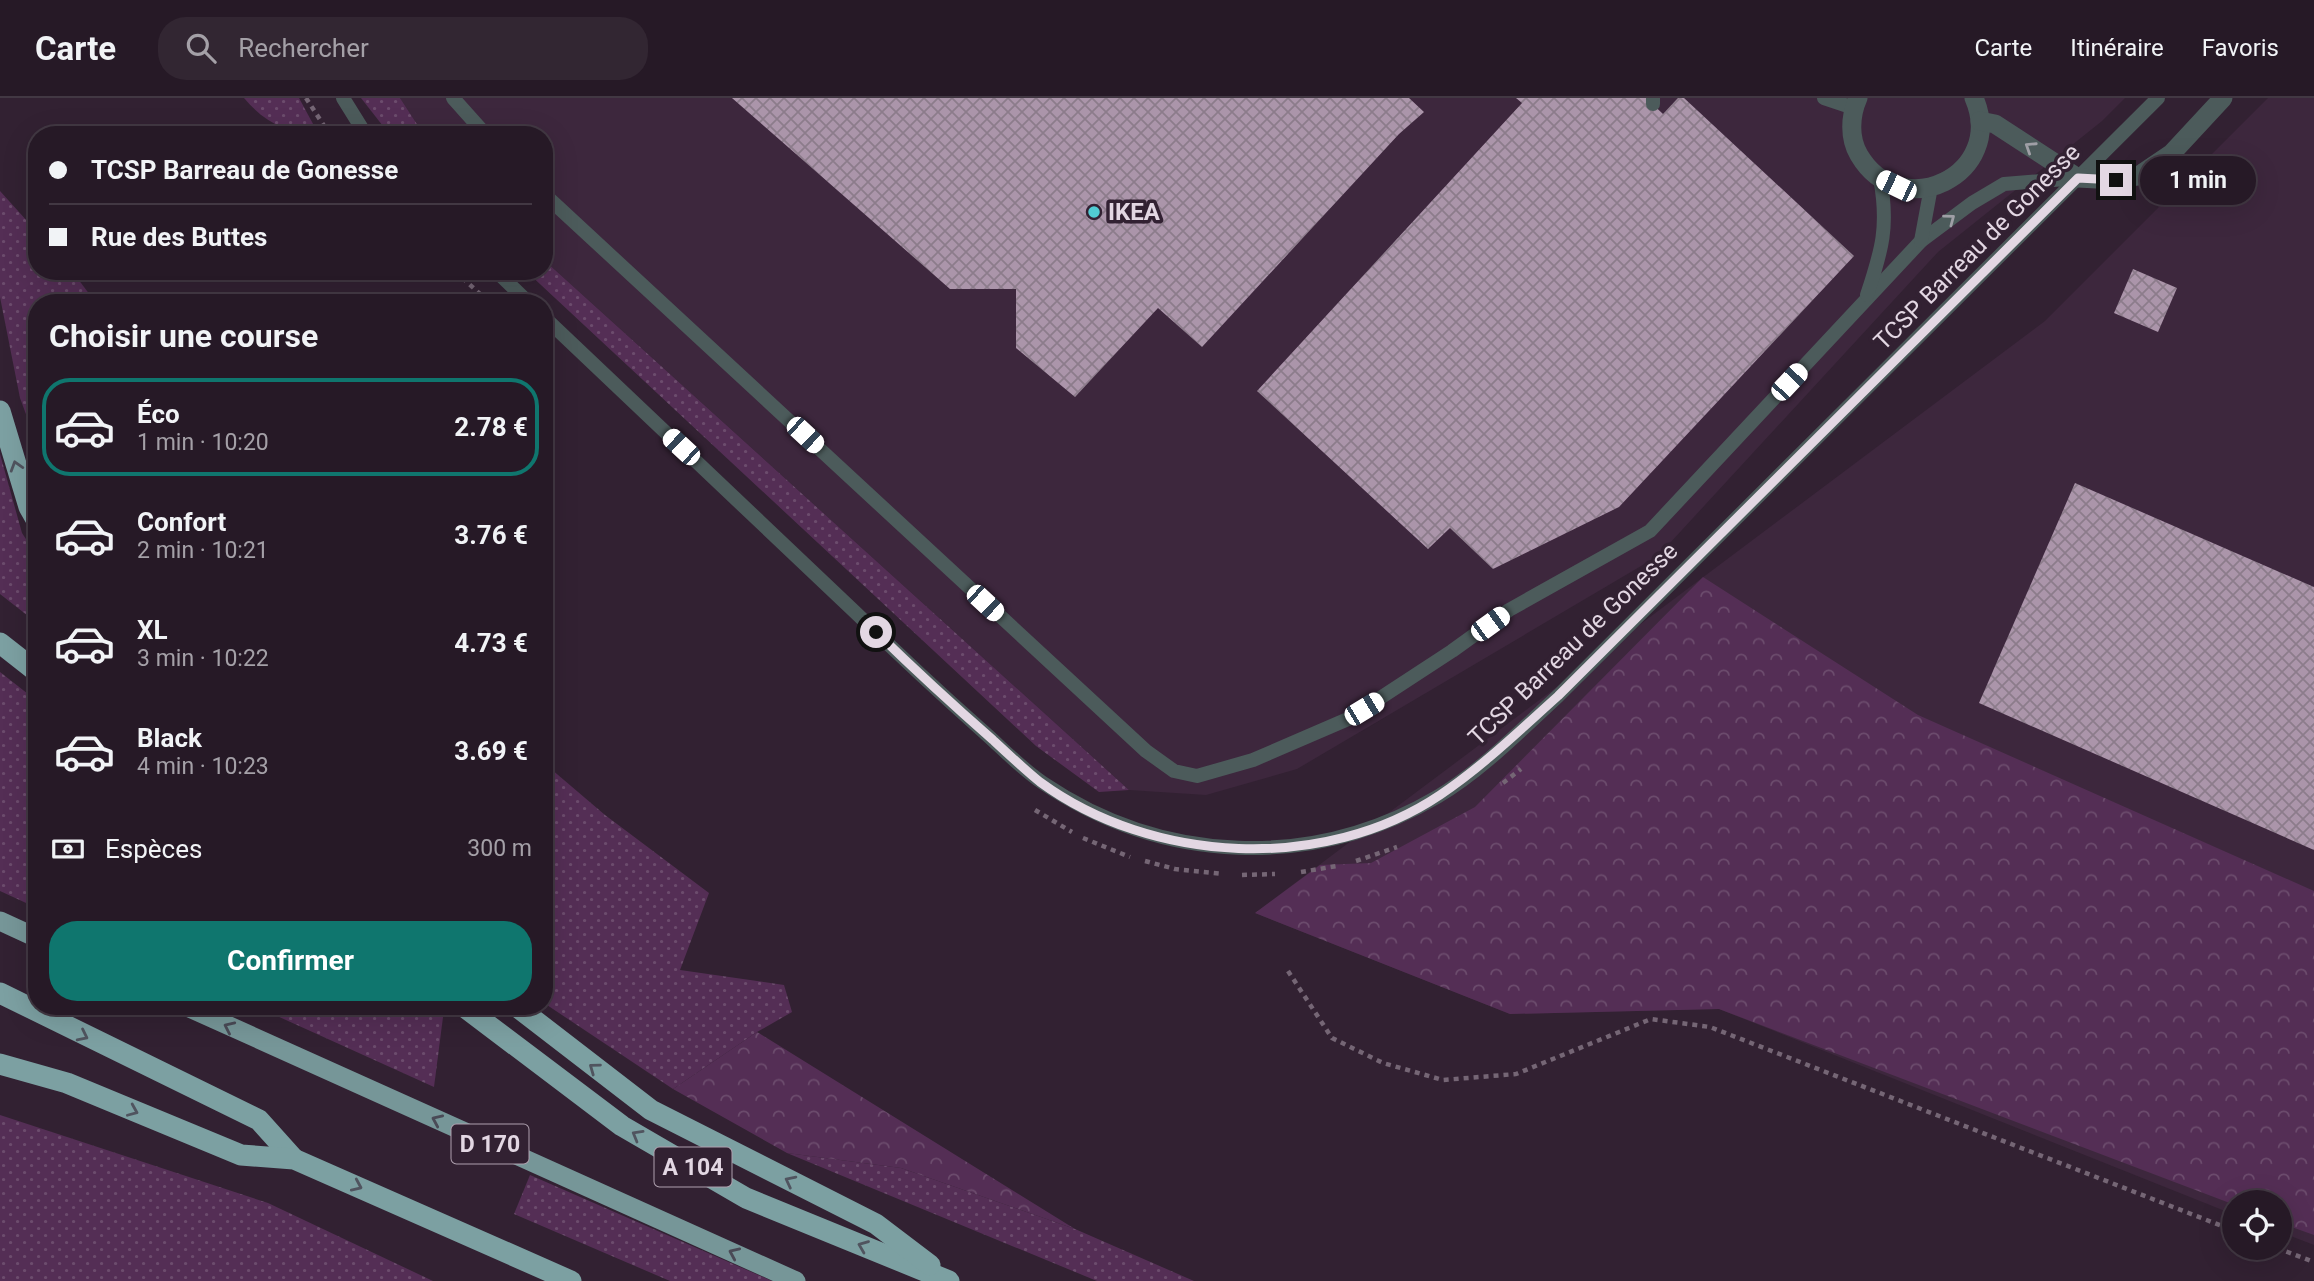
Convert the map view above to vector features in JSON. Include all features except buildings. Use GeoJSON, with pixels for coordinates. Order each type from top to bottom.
{"type":"FeatureCollection","features":[{"type":"Feature","properties":{"kind":"highway"},"geometry":{"type":"LineString","coordinates":[[0,411],[28,504]]}},
{"type":"Feature","properties":{"kind":"highway"},"geometry":{"type":"LineString","coordinates":[[0,643],[28,665]]}},
{"type":"Feature","properties":{"kind":"highway"},"geometry":{"type":"LineString","coordinates":[[0,921],[28,934]]}},
{"type":"Feature","properties":{"kind":"highway"},"geometry":{"type":"LineString","coordinates":[[0,993],[28,1007]]}},
{"type":"Feature","properties":{"kind":"highway"},"geometry":{"type":"LineString","coordinates":[[45,1015],[259,1120],[294,1159]]}},
{"type":"Feature","properties":{"kind":"highway","name":"D 170"},"geometry":{"type":"LineString","coordinates":[[205,1015],[796,1281]]}},
{"type":"Feature","properties":{"kind":"highway","name":"A 104"},"geometry":{"type":"LineString","coordinates":[[475,1015],[622,1126],[747,1198],[950,1281]]}},
{"type":"Feature","properties":{"kind":"highway"},"geometry":{"type":"LineString","coordinates":[[528,1015],[651,1110],[876,1224],[950,1281]]}},
{"type":"Feature","properties":{"kind":"highway"},"geometry":{"type":"LineString","coordinates":[[0,1064],[67,1083],[241,1155],[294,1159],[570,1281]]}},
{"type":"Feature","properties":{"kind":"street"},"geometry":{"type":"LineString","coordinates":[[1856,103],[1852,128],[1856,148],[1866,165],[1880,178],[1905,188],[1931,187],[1962,170],[1973,155],[1979,138],[1980,121],[1974,98]]}},
{"type":"Feature","properties":{"kind":"street"},"geometry":{"type":"LineString","coordinates":[[1980,121],[1995,124],[2078,178],[2116,180],[2138,176],[2172,153],[2223,98]]}},
{"type":"Feature","properties":{"kind":"lane"},"geometry":{"type":"LineString","coordinates":[[342,98],[360,126]]}},
{"type":"Feature","properties":{"kind":"lane"},"geometry":{"type":"LineString","coordinates":[[453,98],[478,126]]}},
{"type":"Feature","properties":{"kind":"lane"},"geometry":{"type":"LineString","coordinates":[[1824,98],[1856,103]]}},
{"type":"Feature","properties":{"kind":"lane","name":"TCSP Barreau de Gonesse"},"geometry":{"type":"LineString","coordinates":[[553,326],[934,688],[1040,782],[1080,806],[1195,847],[1264,848],[1330,841],[1388,822],[1439,796],[1499,749],[1558,696],[2158,98]]}},
{"type":"Feature","properties":{"kind":"lane"},"geometry":{"type":"LineString","coordinates":[[1865,300],[1880,257],[1887,214],[1880,178]]}},
{"type":"Feature","properties":{"kind":"lane"},"geometry":{"type":"LineString","coordinates":[[553,202],[1146,751],[1174,771],[1197,776],[1253,760],[1348,719],[1452,652],[1509,610],[1650,531],[1922,241],[1972,203],[2004,184],[2078,178]]}},
{"type":"Feature","properties":{"kind":"lane"},"geometry":{"type":"LineString","coordinates":[[1922,241],[1931,187]]}},
{"type":"Feature","properties":{"kind":"lane"},"geometry":{"type":"LineString","coordinates":[[505,280],[520,294]]}},
{"type":"Feature","properties":{"kind":"path"},"geometry":{"type":"LineString","coordinates":[[306,98],[324,126]]}},
{"type":"Feature","properties":{"kind":"path"},"geometry":{"type":"LineString","coordinates":[[465,280],[479,294]]}},
{"type":"Feature","properties":{"kind":"path"},"geometry":{"type":"LineString","coordinates":[[1501,785],[1530,760]]}},
{"type":"Feature","properties":{"kind":"path"},"geometry":{"type":"LineString","coordinates":[[1028,805],[1049,821],[1113,852],[1205,873],[1280,874]]}},
{"type":"Feature","properties":{"kind":"path"},"geometry":{"type":"LineString","coordinates":[[1292,873],[1317,871],[1382,854],[1405,843]]}},
{"type":"Feature","properties":{"kind":"path"},"geometry":{"type":"LineString","coordinates":[[1288,971],[1332,1038],[1383,1063],[1443,1080],[1516,1074],[1651,1019],[1710,1027],[2222,1226]]}},
{"type":"Feature","properties":{"kind":"path"},"geometry":{"type":"LineString","coordinates":[[2292,1254],[2314,1262]]}},
{"type":"Feature","properties":{"kind":"shaded area"},"geometry":{"type":"Polygon","coordinates":[[[400,98],[2125,98],[2102,121],[1938,252],[1658,556],[1297,769],[1206,795],[1129,790],[553,268],[553,126],[418,126],[400,98]]]}},
{"type":"Feature","properties":{"kind":"shaded area"},"geometry":{"type":"Polygon","coordinates":[[[2268,98],[2314,98],[2314,1245],[2292,1237],[2292,1190],[2222,1190],[2222,1210],[1719,1009],[1510,1014],[1255,913],[2045,321],[2268,98]]]}},
{"type":"Feature","properties":{"kind":"green space"},"geometry":{"type":"Polygon","coordinates":[[[244,98],[299,98],[314,126],[280,126],[259,113],[244,98]]]}},
{"type":"Feature","properties":{"kind":"green space"},"geometry":{"type":"Polygon","coordinates":[[[361,98],[400,98],[418,126],[383,126],[361,98]]]}},
{"type":"Feature","properties":{"kind":"green space"},"geometry":{"type":"Polygon","coordinates":[[[0,191],[28,222],[28,280],[79,280],[89,294],[28,294],[28,420],[20,398],[0,297],[0,191]]]}},
{"type":"Feature","properties":{"kind":"green space"},"geometry":{"type":"Polygon","coordinates":[[[553,268],[1129,790],[1099,792],[1036,746],[536,280],[553,280],[553,268]]]}},
{"type":"Feature","properties":{"kind":"green space"},"geometry":{"type":"Polygon","coordinates":[[[0,454],[22,533],[28,542],[28,616],[0,594],[0,454]]]}},
{"type":"Feature","properties":{"kind":"green space"},"geometry":{"type":"Polygon","coordinates":[[[1703,577],[1918,715],[2314,891],[2314,1235],[2292,1227],[2292,1190],[2222,1190],[2222,1200],[1719,1009],[1510,1014],[1255,913],[1320,865],[1371,863],[1475,807],[1703,577]]]}},
{"type":"Feature","properties":{"kind":"green space"},"geometry":{"type":"Polygon","coordinates":[[[0,672],[28,694],[28,904],[0,891],[0,672]]]}},
{"type":"Feature","properties":{"kind":"green space"},"geometry":{"type":"Polygon","coordinates":[[[553,771],[605,815],[709,893],[680,970],[784,985],[792,1012],[757,1032],[673,1089],[553,1009],[553,771]]]}},
{"type":"Feature","properties":{"kind":"green space"},"geometry":{"type":"Polygon","coordinates":[[[275,1015],[440,1015],[443,1017],[434,1087],[275,1015]]]}},
{"type":"Feature","properties":{"kind":"green space"},"geometry":{"type":"Polygon","coordinates":[[[757,1032],[1075,1229],[901,1168],[787,1153],[673,1089],[757,1032]]]}},
{"type":"Feature","properties":{"kind":"green space"},"geometry":{"type":"Polygon","coordinates":[[[0,1115],[268,1203],[433,1281],[0,1281],[0,1115]]]}},
{"type":"Feature","properties":{"kind":"green space"},"geometry":{"type":"Polygon","coordinates":[[[787,1153],[901,1168],[1075,1229],[1194,1281],[1097,1281],[787,1153]]]}},
{"type":"Feature","properties":{"kind":"green space"},"geometry":{"type":"Polygon","coordinates":[[[530,1175],[772,1281],[670,1281],[514,1214],[530,1175]]]}},
{"type":"Feature","properties":{"kind":"place","name":"IKEA"},"geometry":{"type":"Point","coordinates":[1094,212]}},
{"type":"Feature","properties":{"kind":"route"},"geometry":{"type":"LineString","coordinates":[[876,632],[934,688],[1040,782],[1080,806],[1134,828],[1195,847],[1264,848],[1330,841],[1388,822],[1439,796],[1499,749],[1558,696],[2078,178],[2116,180]]}}]}
